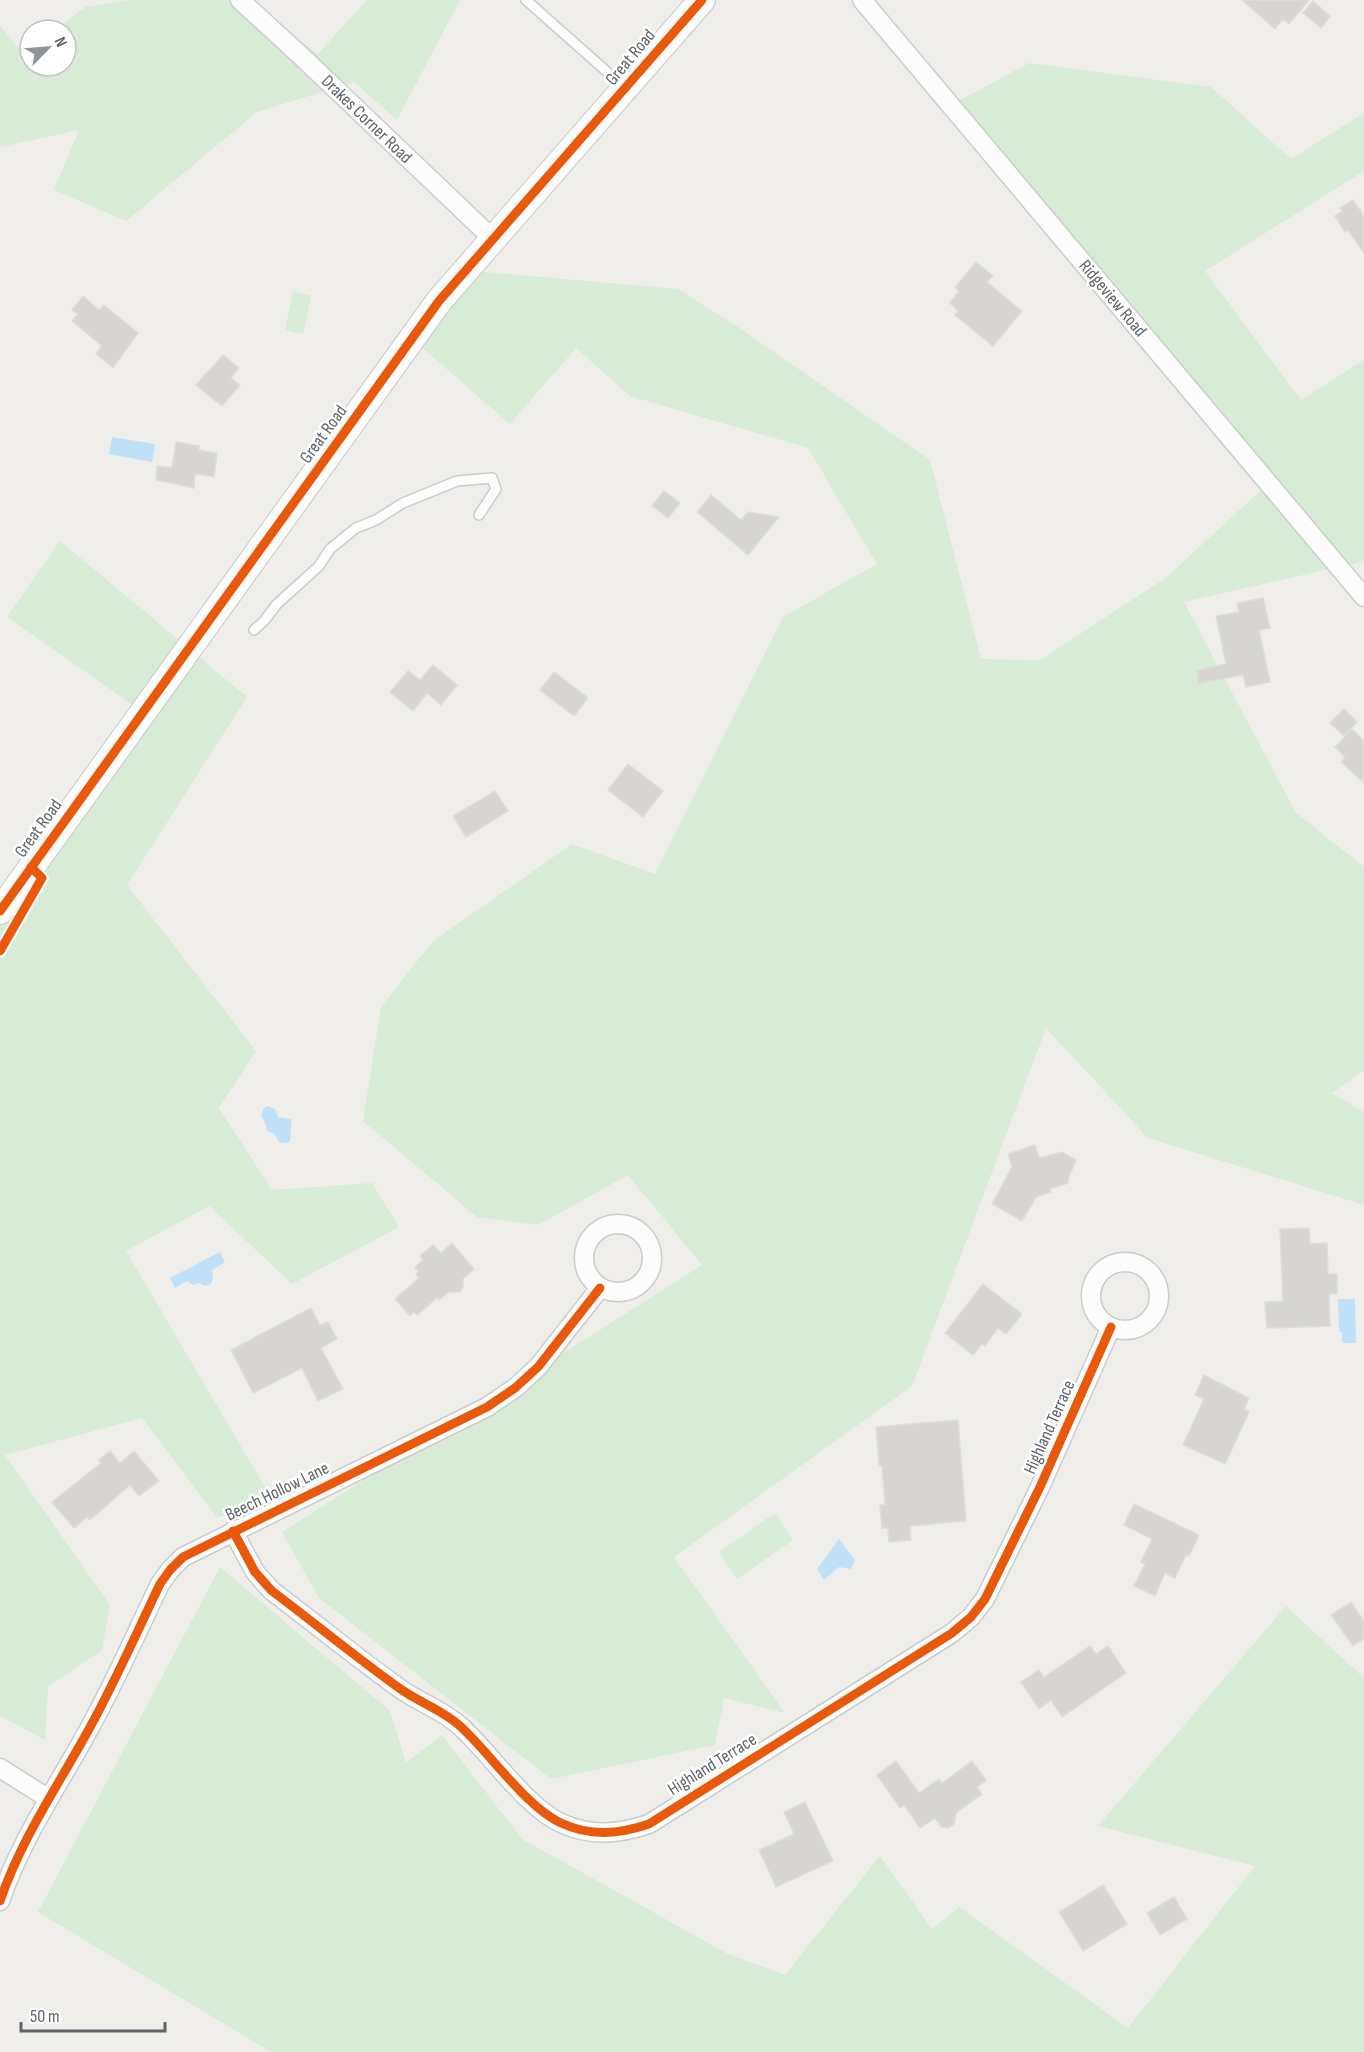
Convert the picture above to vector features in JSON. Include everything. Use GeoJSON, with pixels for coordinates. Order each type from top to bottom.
{"type":"FeatureCollection","features":[{"type":"Feature","properties":{"kind":"street","name":"Drakes Corner Road"},"geometry":{"type":"LineString","coordinates":[[240,0],[493,239]]}},
{"type":"Feature","properties":{"kind":"street","name":"Great Road"},"geometry":{"type":"LineString","coordinates":[[0,911],[439,301],[683,19],[702,0]]}},
{"type":"Feature","properties":{"kind":"street","name":"Ridgeview Road"},"geometry":{"type":"LineString","coordinates":[[862,0],[1364,597]]}},
{"type":"Feature","properties":{"kind":"street","name":"Beech Hollow Lane"},"geometry":{"type":"LineString","coordinates":[[0,1901],[25,1840],[90,1727],[160,1584],[170,1570],[183,1557],[233,1531],[487,1407],[515,1388],[538,1367],[600,1288]]}},
{"type":"Feature","properties":{"kind":"street","name":"Highland Terrace"},"geometry":{"type":"LineString","coordinates":[[233,1531],[255,1572],[272,1591],[400,1689],[459,1725],[542,1811],[560,1823],[581,1831],[603,1834],[626,1832],[650,1824],[952,1633],[971,1617],[985,1599],[1040,1487],[1112,1327]]}},
{"type":"Feature","properties":{"kind":"street"},"geometry":{"type":"LineString","coordinates":[[0,1768],[49,1799]]}},
{"type":"Feature","properties":{"kind":"lane"},"geometry":{"type":"LineString","coordinates":[[526,0],[625,88]]}},
{"type":"Feature","properties":{"kind":"lane"},"geometry":{"type":"LineString","coordinates":[[254,630],[277,604],[319,566],[330,549],[356,528],[376,520],[403,503],[457,481],[492,478],[496,489],[479,515]]}},
{"type":"Feature","properties":{"kind":"green space"},"geometry":{"type":"Polygon","coordinates":[[[130,0],[246,0],[318,54],[367,0],[460,0],[397,120],[354,82],[257,112],[126,221],[54,190],[79,130],[0,147],[0,26],[18,47],[18,78],[78,78],[78,18],[71,18],[85,7],[130,0]]]}},
{"type":"Feature","properties":{"kind":"green space"},"geometry":{"type":"Polygon","coordinates":[[[1029,63],[1211,87],[1291,159],[1364,113],[1364,171],[1205,271],[1301,400],[1364,360],[1364,561],[1184,602],[1296,813],[1364,867],[1364,1070],[1332,1093],[1364,1112],[1364,1205],[1148,1138],[1046,1028],[912,1386],[674,1557],[785,1713],[724,1698],[715,1745],[551,1779],[319,1598],[282,1532],[702,1265],[628,1175],[538,1225],[477,1217],[363,1121],[381,1007],[433,941],[572,844],[655,874],[783,617],[877,564],[808,448],[630,396],[576,348],[510,424],[411,338],[474,271],[678,289],[738,327],[930,460],[981,659],[1040,660],[1167,577],[1261,490],[947,107],[1029,63]]]}},
{"type":"Feature","properties":{"kind":"green space"},"geometry":{"type":"Polygon","coordinates":[[[293,292],[311,296],[303,334],[285,330],[293,292]]]}},
{"type":"Feature","properties":{"kind":"green space"},"geometry":{"type":"Polygon","coordinates":[[[60,541],[247,697],[127,885],[256,1051],[219,1108],[272,1190],[372,1183],[399,1227],[292,1284],[209,1206],[126,1251],[269,1494],[217,1518],[142,1418],[5,1455],[110,1605],[102,1650],[48,1687],[45,1740],[0,1716],[0,896],[144,713],[7,617],[60,541]]]}},
{"type":"Feature","properties":{"kind":"green space"},"geometry":{"type":"Polygon","coordinates":[[[775,1513],[793,1540],[737,1579],[719,1552],[775,1513]]]}},
{"type":"Feature","properties":{"kind":"green space"},"geometry":{"type":"Polygon","coordinates":[[[220,1567],[390,1711],[406,1763],[442,1735],[522,1839],[728,1954],[785,1975],[880,1856],[932,1929],[959,1907],[1128,2028],[1255,1866],[1098,1826],[1286,1606],[1364,1678],[1364,2052],[271,2052],[38,1912],[220,1567]]]}},
{"type":"Feature","properties":{"kind":"water"},"geometry":{"type":"Polygon","coordinates":[[[112,437],[155,444],[152,462],[109,454],[112,437]]]}},
{"type":"Feature","properties":{"kind":"water"},"geometry":{"type":"Polygon","coordinates":[[[267,1106],[275,1109],[278,1117],[291,1119],[289,1142],[279,1142],[275,1134],[267,1131],[261,1115],[267,1106]]]}},
{"type":"Feature","properties":{"kind":"water"},"geometry":{"type":"Polygon","coordinates":[[[220,1252],[225,1262],[212,1270],[211,1284],[193,1285],[187,1281],[175,1288],[170,1278],[220,1252]]]}},
{"type":"Feature","properties":{"kind":"water"},"geometry":{"type":"Polygon","coordinates":[[[1338,1299],[1355,1299],[1356,1343],[1342,1343],[1342,1332],[1339,1331],[1338,1299]]]}},
{"type":"Feature","properties":{"kind":"water"},"geometry":{"type":"Polygon","coordinates":[[[839,1539],[855,1560],[851,1569],[839,1567],[824,1580],[817,1569],[839,1539]]]}},
{"type":"Feature","properties":{"kind":"building"},"geometry":{"type":"Polygon","coordinates":[[[1242,0],[1309,0],[1289,24],[1283,19],[1275,29],[1242,0]]]}},
{"type":"Feature","properties":{"kind":"building"},"geometry":{"type":"Polygon","coordinates":[[[1313,1],[1330,16],[1321,28],[1303,13],[1313,1]]]}},
{"type":"Feature","properties":{"kind":"building"},"geometry":{"type":"Polygon","coordinates":[[[1353,200],[1364,216],[1364,253],[1348,230],[1345,232],[1335,216],[1342,211],[1340,208],[1353,200]]]}},
{"type":"Feature","properties":{"kind":"building"},"geometry":{"type":"Polygon","coordinates":[[[976,262],[993,276],[987,282],[1022,311],[993,346],[955,315],[958,311],[950,303],[959,291],[955,287],[976,262]]]}},
{"type":"Feature","properties":{"kind":"building"},"geometry":{"type":"Polygon","coordinates":[[[83,296],[99,310],[104,305],[138,333],[113,368],[96,354],[102,346],[72,321],[78,314],[72,310],[83,296]]]}},
{"type":"Feature","properties":{"kind":"building"},"geometry":{"type":"Polygon","coordinates":[[[223,355],[239,368],[231,378],[240,385],[222,406],[196,385],[223,355]]]}},
{"type":"Feature","properties":{"kind":"building"},"geometry":{"type":"Polygon","coordinates":[[[176,442],[199,446],[199,450],[217,453],[214,477],[195,474],[194,488],[156,480],[157,466],[172,468],[176,442]]]}},
{"type":"Feature","properties":{"kind":"building"},"geometry":{"type":"Polygon","coordinates":[[[664,491],[680,503],[668,518],[652,506],[664,491]]]}},
{"type":"Feature","properties":{"kind":"building"},"geometry":{"type":"Polygon","coordinates":[[[711,495],[741,520],[748,512],[779,517],[748,555],[697,512],[711,495]]]}},
{"type":"Feature","properties":{"kind":"building"},"geometry":{"type":"Polygon","coordinates":[[[1263,598],[1270,628],[1259,630],[1270,682],[1246,687],[1243,675],[1199,683],[1197,670],[1226,664],[1216,616],[1239,612],[1237,603],[1263,598]]]}},
{"type":"Feature","properties":{"kind":"building"},"geometry":{"type":"Polygon","coordinates":[[[433,665],[457,685],[441,705],[427,693],[413,711],[390,692],[408,671],[420,680],[433,665]]]}},
{"type":"Feature","properties":{"kind":"building"},"geometry":{"type":"Polygon","coordinates":[[[554,672],[588,698],[574,716],[540,690],[554,672]]]}},
{"type":"Feature","properties":{"kind":"building"},"geometry":{"type":"Polygon","coordinates":[[[1344,709],[1357,722],[1344,736],[1330,723],[1344,709]]]}},
{"type":"Feature","properties":{"kind":"building"},"geometry":{"type":"Polygon","coordinates":[[[1352,729],[1364,741],[1364,783],[1341,762],[1345,757],[1335,747],[1352,729]]]}},
{"type":"Feature","properties":{"kind":"building"},"geometry":{"type":"Polygon","coordinates":[[[628,764],[663,791],[643,817],[608,790],[628,764]]]}},
{"type":"Feature","properties":{"kind":"building"},"geometry":{"type":"Polygon","coordinates":[[[495,791],[508,811],[466,837],[453,816],[495,791]]]}},
{"type":"Feature","properties":{"kind":"building"},"geometry":{"type":"Polygon","coordinates":[[[1035,1145],[1039,1158],[1062,1152],[1076,1160],[1068,1183],[1036,1197],[1022,1221],[992,1204],[1012,1167],[1008,1154],[1035,1145]]]}},
{"type":"Feature","properties":{"kind":"building"},"geometry":{"type":"Polygon","coordinates":[[[1309,1228],[1310,1244],[1327,1243],[1328,1274],[1337,1274],[1337,1294],[1329,1294],[1330,1326],[1267,1328],[1265,1302],[1283,1301],[1280,1229],[1309,1228]]]}},
{"type":"Feature","properties":{"kind":"building"},"geometry":{"type":"Polygon","coordinates":[[[452,1243],[474,1269],[463,1279],[460,1292],[449,1292],[439,1300],[437,1298],[417,1315],[414,1312],[410,1316],[395,1299],[419,1278],[416,1274],[419,1272],[415,1267],[423,1260],[420,1256],[433,1245],[441,1253],[452,1243]]]}},
{"type":"Feature","properties":{"kind":"building"},"geometry":{"type":"Polygon","coordinates":[[[983,1284],[1022,1314],[1006,1334],[998,1328],[985,1346],[982,1344],[973,1355],[945,1333],[983,1284]]]}},
{"type":"Feature","properties":{"kind":"building"},"geometry":{"type":"Polygon","coordinates":[[[311,1308],[320,1325],[328,1322],[337,1339],[321,1348],[343,1389],[318,1401],[302,1368],[253,1393],[231,1350],[311,1308]]]}},
{"type":"Feature","properties":{"kind":"building"},"geometry":{"type":"Polygon","coordinates":[[[1204,1375],[1249,1398],[1244,1409],[1249,1412],[1225,1464],[1183,1445],[1204,1399],[1195,1395],[1204,1375]]]}},
{"type":"Feature","properties":{"kind":"building"},"geometry":{"type":"Polygon","coordinates":[[[958,1420],[966,1521],[910,1526],[911,1540],[889,1542],[888,1528],[882,1528],[880,1505],[885,1505],[876,1427],[958,1420]]]}},
{"type":"Feature","properties":{"kind":"building"},"geometry":{"type":"Polygon","coordinates":[[[110,1451],[120,1463],[134,1451],[159,1481],[139,1496],[130,1485],[90,1520],[87,1517],[74,1528],[52,1502],[101,1463],[99,1460],[110,1451]]]}},
{"type":"Feature","properties":{"kind":"building"},"geometry":{"type":"Polygon","coordinates":[[[1134,1504],[1199,1535],[1175,1578],[1165,1573],[1155,1596],[1134,1586],[1145,1564],[1141,1562],[1152,1539],[1124,1525],[1134,1504]]]}},
{"type":"Feature","properties":{"kind":"building"},"geometry":{"type":"Polygon","coordinates":[[[1351,1602],[1364,1621],[1364,1639],[1353,1646],[1331,1615],[1351,1602]]]}},
{"type":"Feature","properties":{"kind":"building"},"geometry":{"type":"Polygon","coordinates":[[[1090,1646],[1096,1654],[1108,1646],[1126,1673],[1062,1717],[1051,1700],[1039,1709],[1021,1682],[1039,1670],[1044,1677],[1090,1646]]]}},
{"type":"Feature","properties":{"kind":"building"},"geometry":{"type":"Polygon","coordinates":[[[896,1761],[919,1793],[939,1779],[942,1783],[972,1761],[986,1780],[977,1787],[982,1794],[956,1813],[954,1824],[948,1828],[941,1827],[935,1818],[920,1828],[904,1805],[900,1808],[877,1775],[896,1761]]]}},
{"type":"Feature","properties":{"kind":"building"},"geometry":{"type":"Polygon","coordinates":[[[805,1802],[833,1861],[776,1887],[759,1850],[794,1834],[784,1812],[805,1802]]]}},
{"type":"Feature","properties":{"kind":"building"},"geometry":{"type":"Polygon","coordinates":[[[1103,1885],[1127,1924],[1083,1951],[1059,1912],[1103,1885]]]}},
{"type":"Feature","properties":{"kind":"building"},"geometry":{"type":"Polygon","coordinates":[[[1174,1897],[1187,1919],[1160,1935],[1147,1913],[1174,1897]]]}},
{"type":"Feature","properties":{"kind":"cycle path"},"geometry":{"type":"LineString","coordinates":[[0,911],[439,301],[702,0]]}},
{"type":"Feature","properties":{"kind":"cycle path"},"geometry":{"type":"LineString","coordinates":[[0,951],[42,878],[31,867]]}},
{"type":"Feature","properties":{"kind":"cycle path"},"geometry":{"type":"LineString","coordinates":[[0,1901],[29,1834],[99,1711],[160,1584],[170,1570],[183,1557],[487,1407],[515,1388],[538,1367],[600,1288]]}},
{"type":"Feature","properties":{"kind":"cycle path"},"geometry":{"type":"LineString","coordinates":[[233,1531],[255,1572],[272,1591],[402,1690],[454,1721],[472,1737],[522,1792],[548,1815],[561,1823],[583,1830],[594,1832],[627,1830],[649,1824],[952,1633],[971,1617],[985,1599],[1040,1487],[1111,1327]]}}]}
